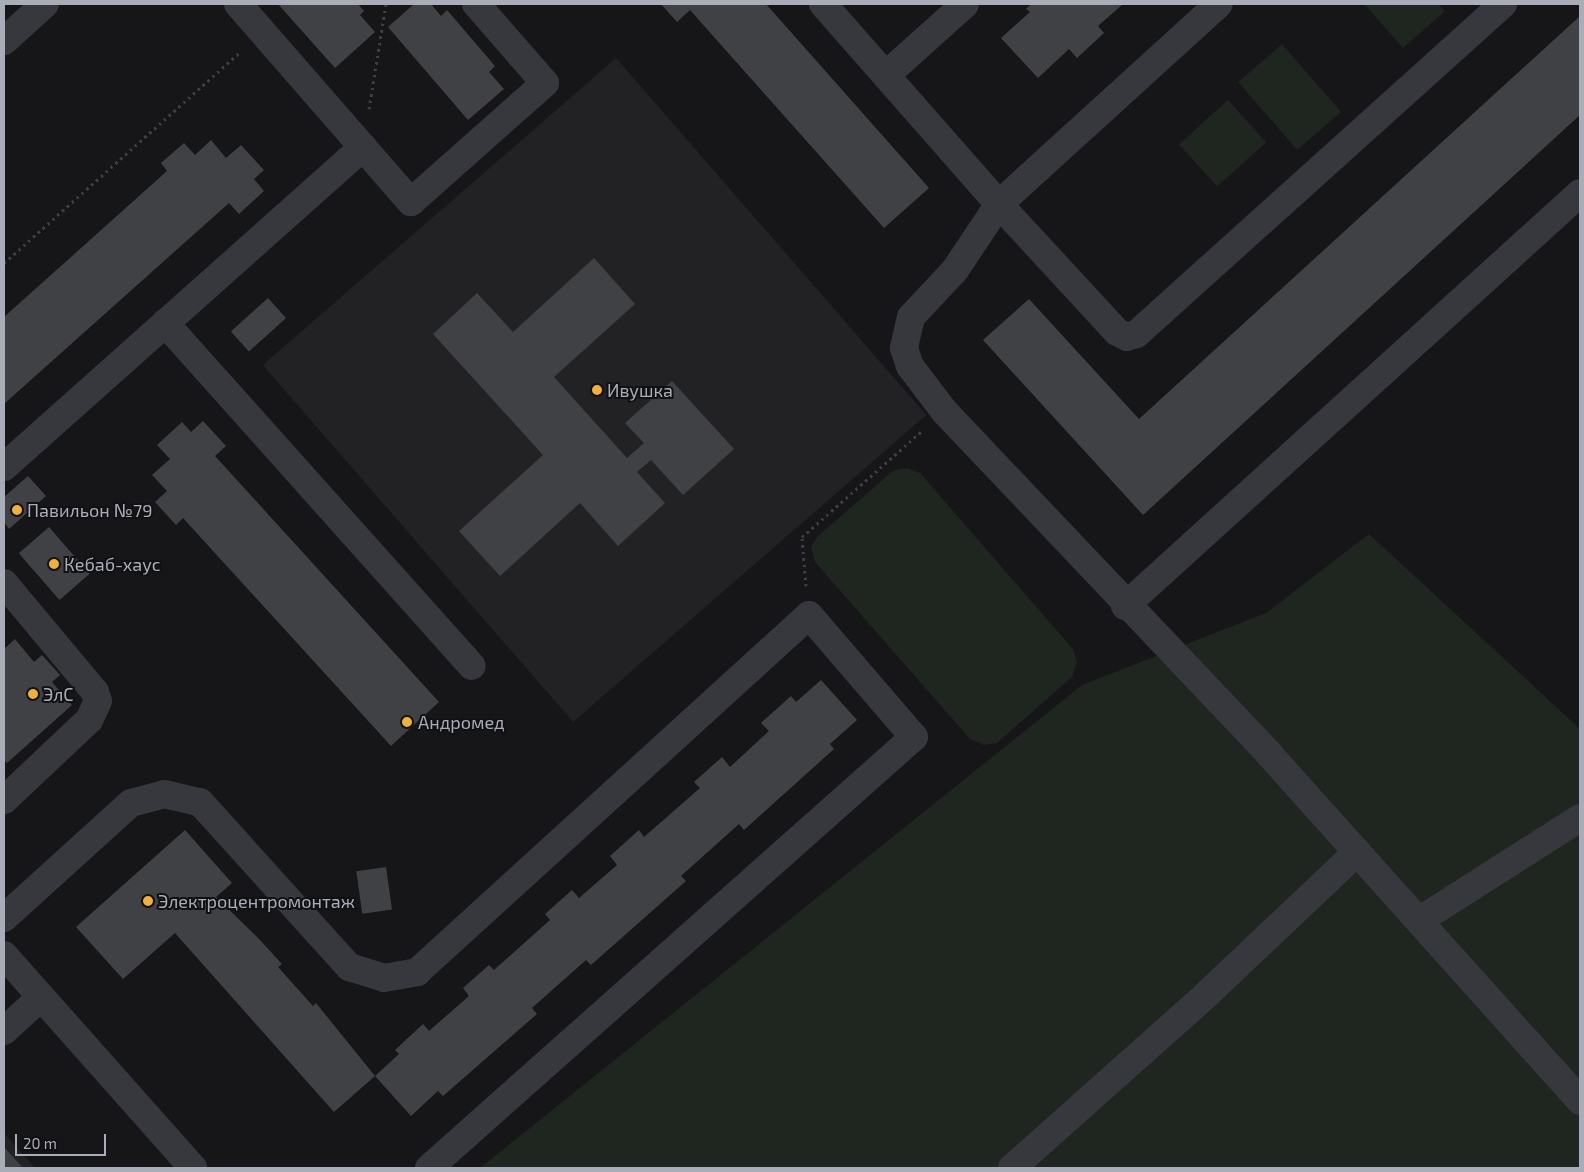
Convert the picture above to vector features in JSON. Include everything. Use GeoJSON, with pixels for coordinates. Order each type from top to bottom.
{"type":"FeatureCollection","features":[{"type":"Feature","properties":{"kind":"street"},"geometry":{"type":"LineString","coordinates":[[4,41],[45,4]]}},
{"type":"Feature","properties":{"kind":"street"},"geometry":{"type":"LineString","coordinates":[[238,4],[411,202],[545,82],[476,4]]}},
{"type":"Feature","properties":{"kind":"street"},"geometry":{"type":"LineString","coordinates":[[823,4],[999,204],[1117,332],[1127,336],[1136,334],[1503,4]]}},
{"type":"Feature","properties":{"kind":"street"},"geometry":{"type":"LineString","coordinates":[[886,76],[965,4]]}},
{"type":"Feature","properties":{"kind":"street"},"geometry":{"type":"LineString","coordinates":[[1218,4],[999,204],[955,270],[912,316],[905,333],[910,366],[944,411],[1420,920],[1580,1101]]}},
{"type":"Feature","properties":{"kind":"street"},"geometry":{"type":"LineString","coordinates":[[4,467],[363,147]]}},
{"type":"Feature","properties":{"kind":"street"},"geometry":{"type":"LineString","coordinates":[[1125,606],[1580,193]]}},
{"type":"Feature","properties":{"kind":"street"},"geometry":{"type":"LineString","coordinates":[[165,323],[472,666]]}},
{"type":"Feature","properties":{"kind":"street"},"geometry":{"type":"LineString","coordinates":[[4,583],[95,692],[98,701],[89,720],[4,800]]}},
{"type":"Feature","properties":{"kind":"street"},"geometry":{"type":"LineString","coordinates":[[4,918],[131,802],[164,794],[200,802],[349,967],[384,978],[417,972],[809,615],[914,737],[428,1168]]}},
{"type":"Feature","properties":{"kind":"street"},"geometry":{"type":"LineString","coordinates":[[1420,920],[1580,818]]}},
{"type":"Feature","properties":{"kind":"street"},"geometry":{"type":"LineString","coordinates":[[1012,1168],[1207,994],[1357,852]]}},
{"type":"Feature","properties":{"kind":"street"},"geometry":{"type":"LineString","coordinates":[[4,955],[193,1168]]}},
{"type":"Feature","properties":{"kind":"street"},"geometry":{"type":"LineString","coordinates":[[4,1031],[41,997]]}},
{"type":"Feature","properties":{"kind":"path"},"geometry":{"type":"LineString","coordinates":[[363,147],[386,4]]}},
{"type":"Feature","properties":{"kind":"path"},"geometry":{"type":"LineString","coordinates":[[4,262],[262,32]]}},
{"type":"Feature","properties":{"kind":"path"},"geometry":{"type":"LineString","coordinates":[[809,615],[802,537],[944,411]]}},
{"type":"Feature","properties":{"kind":"shaded area"},"geometry":{"type":"Polygon","coordinates":[[[1364,4],[1439,4],[1445,11],[1403,48],[1364,4]]]}},
{"type":"Feature","properties":{"kind":"shaded area"},"geometry":{"type":"Polygon","coordinates":[[[1282,44],[1341,112],[1297,150],[1238,82],[1282,44]]]}},
{"type":"Feature","properties":{"kind":"shaded area","name":"Ивушка"},"geometry":{"type":"Polygon","coordinates":[[[616,58],[926,415],[573,722],[263,365],[616,58]]]}},
{"type":"Feature","properties":{"kind":"shaded area"},"geometry":{"type":"Polygon","coordinates":[[[1228,100],[1266,142],[1217,187],[1179,144],[1228,100]]]}},
{"type":"Feature","properties":{"kind":"shaded area"},"geometry":{"type":"Polygon","coordinates":[[[907,468],[920,473],[1073,649],[1077,663],[1072,677],[997,743],[984,745],[970,739],[815,562],[811,547],[818,536],[894,470],[907,468]]]}},
{"type":"Feature","properties":{"kind":"shaded area"},"geometry":{"type":"Polygon","coordinates":[[[1369,534],[1580,729],[1580,1168],[480,1168],[1082,685],[1266,613],[1369,534]]]}},
{"type":"Feature","properties":{"kind":"shaded area"},"geometry":{"type":"Polygon","coordinates":[[[4,1133],[35,1168],[4,1168],[4,1133]]]}},
{"type":"Feature","properties":{"kind":"building"},"geometry":{"type":"Polygon","coordinates":[[[278,4],[358,4],[364,11],[360,15],[375,32],[335,68],[278,4]]]}},
{"type":"Feature","properties":{"kind":"building"},"geometry":{"type":"Polygon","coordinates":[[[414,4],[431,4],[441,16],[447,10],[495,66],[489,72],[504,89],[468,120],[388,27],[414,4]]]}},
{"type":"Feature","properties":{"kind":"building"},"geometry":{"type":"Polygon","coordinates":[[[661,4],[766,4],[929,188],[884,228],[690,10],[677,22],[661,4]]]}},
{"type":"Feature","properties":{"kind":"building"},"geometry":{"type":"Polygon","coordinates":[[[1031,4],[1123,4],[1098,26],[1104,33],[1077,58],[1069,49],[1038,78],[1001,38],[1030,12],[1026,9],[1031,4]]]}},
{"type":"Feature","properties":{"kind":"building"},"geometry":{"type":"Polygon","coordinates":[[[1580,16],[1580,115],[1143,515],[983,340],[1029,299],[1139,419],[1580,16]]]}},
{"type":"Feature","properties":{"kind":"building"},"geometry":{"type":"Polygon","coordinates":[[[211,140],[226,158],[241,145],[264,170],[254,179],[264,191],[239,214],[229,203],[4,404],[4,317],[167,171],[161,163],[184,143],[195,155],[211,140]]]}},
{"type":"Feature","properties":{"kind":"building"},"geometry":{"type":"Polygon","coordinates":[[[594,258],[635,304],[554,377],[627,458],[644,443],[625,423],[672,381],[734,449],[683,495],[651,460],[637,472],[665,503],[618,546],[580,503],[500,576],[459,531],[543,455],[433,334],[477,293],[513,332],[594,258]]]}},
{"type":"Feature","properties":{"kind":"building"},"geometry":{"type":"Polygon","coordinates":[[[268,298],[286,318],[249,352],[231,331],[268,298]]]}},
{"type":"Feature","properties":{"kind":"building"},"geometry":{"type":"Polygon","coordinates":[[[203,421],[226,446],[215,456],[439,702],[391,746],[183,518],[176,525],[155,502],[167,491],[152,475],[170,459],[157,445],[182,422],[191,432],[203,421]]]}},
{"type":"Feature","properties":{"kind":"building","name":"Павильон №79"},"geometry":{"type":"Polygon","coordinates":[[[28,476],[46,496],[9,529],[4,522],[4,497],[28,476]]]}},
{"type":"Feature","properties":{"kind":"building","name":"Кебаб-хаус"},"geometry":{"type":"Polygon","coordinates":[[[49,527],[90,574],[59,600],[19,553],[49,527]]]}},
{"type":"Feature","properties":{"kind":"building","name":"ЭлС"},"geometry":{"type":"Polygon","coordinates":[[[15,639],[34,662],[42,655],[60,675],[52,682],[72,705],[7,763],[4,760],[4,649],[15,639]]]}},
{"type":"Feature","properties":{"kind":"building"},"geometry":{"type":"Polygon","coordinates":[[[821,680],[857,720],[830,744],[834,749],[744,830],[739,824],[681,876],[686,881],[591,965],[586,960],[532,1008],[537,1014],[443,1096],[438,1091],[411,1116],[375,1076],[399,1054],[395,1050],[423,1024],[429,1031],[469,996],[463,988],[489,965],[494,970],[550,920],[545,914],[572,890],[579,898],[617,865],[610,856],[639,830],[644,837],[700,788],[694,782],[722,757],[730,767],[769,731],[761,723],[791,696],[796,702],[821,680]]]}},
{"type":"Feature","properties":{"kind":"building"},"geometry":{"type":"Polygon","coordinates":[[[185,830],[232,883],[216,897],[282,964],[278,967],[313,1006],[316,1003],[375,1076],[334,1112],[175,933],[123,979],[76,927],[185,830]]]}},
{"type":"Feature","properties":{"kind":"building"},"geometry":{"type":"Polygon","coordinates":[[[386,867],[392,910],[362,914],[356,871],[386,867]]]}},
{"type":"Feature","properties":{"kind":"building"},"geometry":{"type":"Polygon","coordinates":[[[4,1147],[23,1168],[4,1168],[4,1147]]]}},
{"type":"Feature","properties":{"kind":"place","name":"Ивушка"},"geometry":{"type":"Point","coordinates":[597,390]}},
{"type":"Feature","properties":{"kind":"place","name":"Павильон №79"},"geometry":{"type":"Point","coordinates":[17,510]}},
{"type":"Feature","properties":{"kind":"place","name":"Кебаб-хаус"},"geometry":{"type":"Point","coordinates":[54,564]}},
{"type":"Feature","properties":{"kind":"place","name":"ЭлС"},"geometry":{"type":"Point","coordinates":[33,694]}},
{"type":"Feature","properties":{"kind":"place","name":"Андромед"},"geometry":{"type":"Point","coordinates":[407,722]}},
{"type":"Feature","properties":{"kind":"place","name":"Электроцентромонтаж"},"geometry":{"type":"Point","coordinates":[148,901]}}]}
